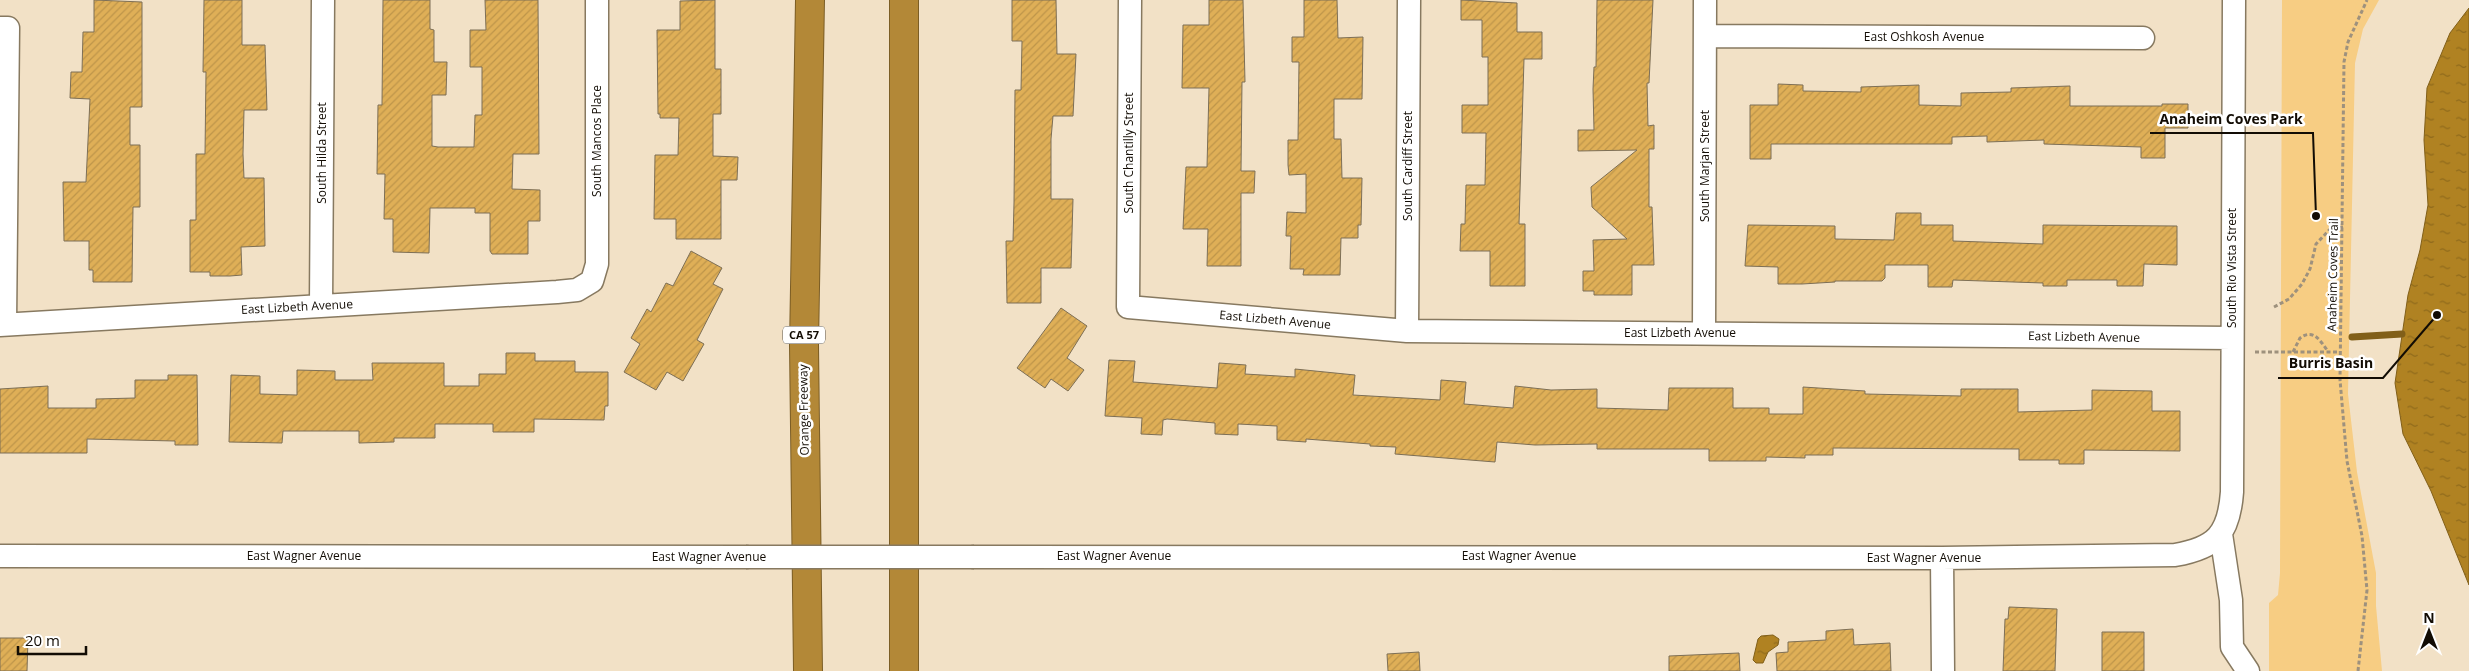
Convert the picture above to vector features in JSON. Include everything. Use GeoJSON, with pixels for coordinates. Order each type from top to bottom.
{"type":"FeatureCollection","features":[{"type":"Feature","properties":{"kind":"highway","name":"Orange Freeway"},"geometry":{"type":"LineString","coordinates":[[808,671],[804,345],[810,0]]}},
{"type":"Feature","properties":{"kind":"highway"},"geometry":{"type":"LineString","coordinates":[[904,0],[904,671]]}},
{"type":"Feature","properties":{"kind":"street","name":"South Hilda Street"},"geometry":{"type":"LineString","coordinates":[[321,306],[323,0]]}},
{"type":"Feature","properties":{"kind":"street","name":"South Mancos Place"},"geometry":{"type":"LineString","coordinates":[[592,281],[597,264],[597,0]]}},
{"type":"Feature","properties":{"kind":"street","name":"South Chantilly Street"},"geometry":{"type":"LineString","coordinates":[[1128,307],[1130,0]]}},
{"type":"Feature","properties":{"kind":"street","name":"South Cardiff Street"},"geometry":{"type":"LineString","coordinates":[[1407,331],[1409,0]]}},
{"type":"Feature","properties":{"kind":"street","name":"South Marjan Street"},"geometry":{"type":"LineString","coordinates":[[1704,333],[1705,0]]}},
{"type":"Feature","properties":{"kind":"street","name":"South Rio Vista Street"},"geometry":{"type":"LineString","coordinates":[[2221,534],[2229,515],[2232,492],[2234,0]]}},
{"type":"Feature","properties":{"kind":"street"},"geometry":{"type":"LineString","coordinates":[[2,325],[4,28]]}},
{"type":"Feature","properties":{"kind":"street","name":"East Oshkosh Avenue"},"geometry":{"type":"LineString","coordinates":[[1705,36],[2143,38]]}},
{"type":"Feature","properties":{"kind":"street","name":"East Lizbeth Avenue"},"geometry":{"type":"LineString","coordinates":[[2,325],[557,292],[577,290],[592,281]]}},
{"type":"Feature","properties":{"kind":"street","name":"East Lizbeth Avenue"},"geometry":{"type":"LineString","coordinates":[[1128,307],[1407,331],[1704,333],[2232,345]]}},
{"type":"Feature","properties":{"kind":"street"},"geometry":{"type":"LineString","coordinates":[[2221,534],[2231,600],[2232,647],[2248,671]]}},
{"type":"Feature","properties":{"kind":"street","name":"East Wagner Avenue"},"geometry":{"type":"LineString","coordinates":[[0,556],[1942,558],[2175,556],[2194,552],[2209,546],[2221,534]]}},
{"type":"Feature","properties":{"kind":"street"},"geometry":{"type":"LineString","coordinates":[[1942,558],[1943,671]]}},
{"type":"Feature","properties":{"kind":"path","name":"Anaheim Coves Trail"},"geometry":{"type":"LineString","coordinates":[[2358,671],[2366,612],[2366,565],[2347,461],[2342,418],[2339,352],[2343,227],[2344,62],[2348,42],[2367,0]]}},
{"type":"Feature","properties":{"kind":"path"},"geometry":{"type":"LineString","coordinates":[[2274,307],[2289,299],[2302,284],[2310,268],[2316,244],[2331,228],[2343,227]]}},
{"type":"Feature","properties":{"kind":"path"},"geometry":{"type":"LineString","coordinates":[[2293,352],[2300,338],[2311,334],[2316,335],[2328,352]]}},
{"type":"Feature","properties":{"kind":"path"},"geometry":{"type":"LineString","coordinates":[[2232,345],[2293,352],[2339,352]]}},
{"type":"Feature","properties":{"kind":"shaded area"},"geometry":{"type":"Polygon","coordinates":[[[2282,0],[2379,0],[2363,29],[2355,63],[2348,394],[2357,472],[2376,573],[2376,606],[2382,671],[2269,671],[2269,603],[2278,595],[2280,573],[2282,0]]]}},
{"type":"Feature","properties":{"kind":"water"},"geometry":{"type":"Polygon","coordinates":[[[2469,8],[2469,585],[2431,491],[2403,434],[2395,383],[2408,295],[2420,250],[2428,205],[2424,140],[2427,88],[2450,33],[2469,8]]]}},
{"type":"Feature","properties":{"kind":"water"},"geometry":{"type":"Polygon","coordinates":[[[1773,635],[1779,639],[1778,645],[1768,652],[1763,663],[1756,663],[1753,660],[1758,639],[1761,636],[1773,635]]]}},
{"type":"Feature","properties":{"kind":"building"},"geometry":{"type":"Polygon","coordinates":[[[94,0],[142,2],[142,107],[130,107],[130,145],[140,145],[140,207],[133,207],[132,282],[93,282],[93,270],[89,270],[89,241],[64,241],[63,182],[86,182],[90,99],[70,98],[71,72],[82,72],[83,32],[94,32],[94,0]]]}},
{"type":"Feature","properties":{"kind":"building"},"geometry":{"type":"Polygon","coordinates":[[[204,0],[242,0],[242,45],[265,45],[267,110],[244,110],[243,154],[244,178],[264,178],[265,246],[241,247],[242,275],[210,276],[210,272],[190,272],[190,220],[196,220],[196,154],[205,154],[206,72],[203,72],[204,0]]]}},
{"type":"Feature","properties":{"kind":"building"},"geometry":{"type":"Polygon","coordinates":[[[383,0],[430,0],[430,29],[434,30],[434,62],[447,62],[446,95],[432,95],[432,146],[474,147],[475,115],[482,115],[482,67],[470,67],[470,30],[486,30],[485,0],[538,0],[539,154],[513,154],[512,189],[540,190],[540,221],[528,221],[528,254],[492,254],[490,251],[490,213],[475,213],[475,208],[430,208],[429,253],[393,252],[393,219],[384,219],[385,174],[377,174],[378,105],[382,105],[383,0]]]}},
{"type":"Feature","properties":{"kind":"building"},"geometry":{"type":"Polygon","coordinates":[[[715,0],[715,69],[721,69],[721,114],[713,114],[713,156],[738,157],[737,180],[721,180],[721,239],[676,239],[676,219],[654,219],[655,155],[678,155],[679,118],[660,118],[660,114],[658,114],[657,30],[680,30],[680,1],[715,0]]]}},
{"type":"Feature","properties":{"kind":"building"},"geometry":{"type":"Polygon","coordinates":[[[1012,0],[1056,0],[1057,54],[1076,54],[1073,116],[1053,116],[1051,139],[1051,199],[1073,199],[1071,268],[1041,268],[1041,303],[1007,303],[1006,241],[1013,241],[1015,90],[1021,90],[1022,41],[1012,41],[1012,0]]]}},
{"type":"Feature","properties":{"kind":"building"},"geometry":{"type":"Polygon","coordinates":[[[1209,0],[1243,0],[1245,82],[1242,82],[1241,171],[1255,171],[1254,193],[1241,193],[1241,266],[1207,266],[1208,229],[1183,229],[1186,167],[1207,167],[1209,88],[1182,88],[1183,25],[1209,25],[1209,0]]]}},
{"type":"Feature","properties":{"kind":"building"},"geometry":{"type":"Polygon","coordinates":[[[1304,0],[1337,0],[1338,38],[1363,37],[1362,99],[1334,99],[1334,139],[1341,139],[1342,178],[1362,178],[1361,225],[1358,225],[1358,238],[1341,238],[1340,275],[1303,275],[1304,269],[1290,269],[1291,236],[1286,236],[1287,212],[1306,213],[1306,174],[1289,175],[1288,165],[1288,140],[1298,140],[1299,62],[1292,62],[1292,37],[1304,37],[1304,0]]]}},
{"type":"Feature","properties":{"kind":"building"},"geometry":{"type":"Polygon","coordinates":[[[1461,0],[1517,3],[1517,32],[1542,32],[1542,59],[1524,59],[1519,224],[1525,224],[1525,286],[1490,286],[1490,251],[1460,251],[1461,224],[1465,224],[1466,185],[1485,185],[1486,133],[1462,133],[1462,105],[1488,105],[1488,57],[1482,57],[1482,20],[1461,20],[1461,0]]]}},
{"type":"Feature","properties":{"kind":"building"},"geometry":{"type":"Polygon","coordinates":[[[1597,0],[1653,0],[1649,83],[1647,83],[1648,126],[1654,125],[1654,149],[1649,149],[1649,207],[1652,207],[1654,265],[1632,265],[1632,295],[1594,295],[1594,291],[1583,291],[1583,271],[1594,271],[1593,240],[1627,239],[1592,207],[1591,187],[1637,150],[1578,151],[1578,130],[1594,130],[1593,89],[1594,67],[1596,67],[1597,0]]]}},
{"type":"Feature","properties":{"kind":"building"},"geometry":{"type":"Polygon","coordinates":[[[1778,84],[1803,85],[1803,91],[1861,92],[1861,87],[1919,85],[1919,105],[1961,106],[1961,93],[2011,92],[2011,88],[2070,86],[2070,106],[2162,106],[2162,104],[2188,104],[2188,128],[2165,128],[2165,158],[2141,158],[2141,147],[2044,144],[2044,140],[1987,142],[1987,136],[1952,137],[1952,144],[1771,144],[1771,159],[1750,159],[1750,105],[1778,105],[1778,84]]]}},
{"type":"Feature","properties":{"kind":"building"},"geometry":{"type":"Polygon","coordinates":[[[1896,213],[1921,213],[1921,225],[1953,225],[1953,241],[2043,244],[2043,225],[2177,226],[2177,265],[2144,264],[2143,286],[2117,286],[2117,280],[2067,280],[2067,286],[2043,286],[2043,283],[1953,280],[1952,287],[1928,287],[1928,265],[1885,265],[1885,278],[1882,281],[1835,281],[1802,284],[1778,284],[1778,267],[1745,266],[1748,225],[1835,226],[1835,239],[1894,240],[1896,213]]]}},
{"type":"Feature","properties":{"kind":"building"},"geometry":{"type":"Polygon","coordinates":[[[691,251],[722,268],[713,284],[723,289],[697,340],[704,344],[683,381],[667,372],[656,390],[624,372],[640,344],[631,338],[647,309],[651,312],[666,283],[673,286],[691,251]]]}},
{"type":"Feature","properties":{"kind":"building"},"geometry":{"type":"Polygon","coordinates":[[[1061,308],[1087,326],[1067,358],[1084,370],[1068,391],[1051,379],[1045,388],[1017,368],[1061,308]]]}},
{"type":"Feature","properties":{"kind":"building"},"geometry":{"type":"Polygon","coordinates":[[[506,353],[535,353],[535,361],[575,361],[575,372],[608,372],[608,406],[605,406],[604,420],[534,419],[534,432],[493,432],[493,424],[435,424],[435,438],[394,438],[394,442],[359,443],[359,431],[283,431],[282,443],[229,442],[231,375],[260,376],[260,394],[297,395],[297,370],[335,371],[335,380],[373,380],[372,363],[444,363],[444,386],[479,386],[479,374],[506,374],[506,353]]]}},
{"type":"Feature","properties":{"kind":"building"},"geometry":{"type":"Polygon","coordinates":[[[1109,360],[1135,361],[1133,382],[1217,388],[1219,363],[1246,365],[1245,374],[1295,377],[1295,369],[1355,375],[1353,395],[1440,400],[1441,380],[1466,382],[1464,404],[1513,408],[1515,386],[1551,390],[1597,389],[1597,408],[1668,410],[1669,388],[1733,388],[1733,408],[1769,408],[1769,414],[1803,414],[1803,387],[1865,391],[1865,394],[1961,396],[1961,389],[2018,389],[2018,412],[2092,410],[2092,390],[2152,391],[2152,411],[2180,411],[2180,451],[2084,450],[2084,464],[2059,464],[2059,460],[2019,460],[2019,449],[1833,448],[1833,455],[1805,455],[1805,458],[1766,457],[1766,461],[1709,461],[1709,449],[1597,449],[1597,444],[1535,445],[1497,442],[1495,462],[1395,454],[1396,447],[1370,446],[1370,444],[1306,439],[1306,442],[1277,440],[1277,426],[1238,424],[1238,435],[1215,434],[1215,423],[1167,419],[1163,420],[1162,435],[1141,434],[1142,418],[1105,416],[1109,360]]]}},
{"type":"Feature","properties":{"kind":"building"},"geometry":{"type":"Polygon","coordinates":[[[168,375],[197,375],[198,445],[175,445],[175,441],[87,439],[87,453],[0,453],[0,389],[48,386],[48,408],[96,408],[96,399],[135,398],[135,380],[168,380],[168,375]]]}},
{"type":"Feature","properties":{"kind":"building"},"geometry":{"type":"Polygon","coordinates":[[[2009,607],[2057,609],[2055,671],[2003,671],[2005,619],[2008,619],[2009,607]]]}},
{"type":"Feature","properties":{"kind":"building"},"geometry":{"type":"Polygon","coordinates":[[[1853,629],[1854,645],[1890,643],[1891,671],[1777,671],[1776,653],[1788,652],[1788,642],[1826,640],[1826,631],[1853,629]]]}},
{"type":"Feature","properties":{"kind":"building"},"geometry":{"type":"Polygon","coordinates":[[[2102,632],[2144,632],[2144,671],[2102,671],[2102,632]]]}},
{"type":"Feature","properties":{"kind":"building"},"geometry":{"type":"Polygon","coordinates":[[[0,638],[28,638],[27,671],[0,671],[0,638]]]}},
{"type":"Feature","properties":{"kind":"building"},"geometry":{"type":"Polygon","coordinates":[[[1419,652],[1420,671],[1388,671],[1387,654],[1419,652]]]}},
{"type":"Feature","properties":{"kind":"building"},"geometry":{"type":"Polygon","coordinates":[[[1739,653],[1740,671],[1669,671],[1669,656],[1739,653]]]}},
{"type":"Feature","properties":{"kind":"waterway"},"geometry":{"type":"LineString","coordinates":[[2352,337],[2402,334]]}},
{"type":"Feature","properties":{"kind":"place","name":"Anaheim Coves Park"},"geometry":{"type":"Point","coordinates":[2316,216]}},
{"type":"Feature","properties":{"kind":"place","name":"Burris Basin"},"geometry":{"type":"Point","coordinates":[2437,315]}}]}
